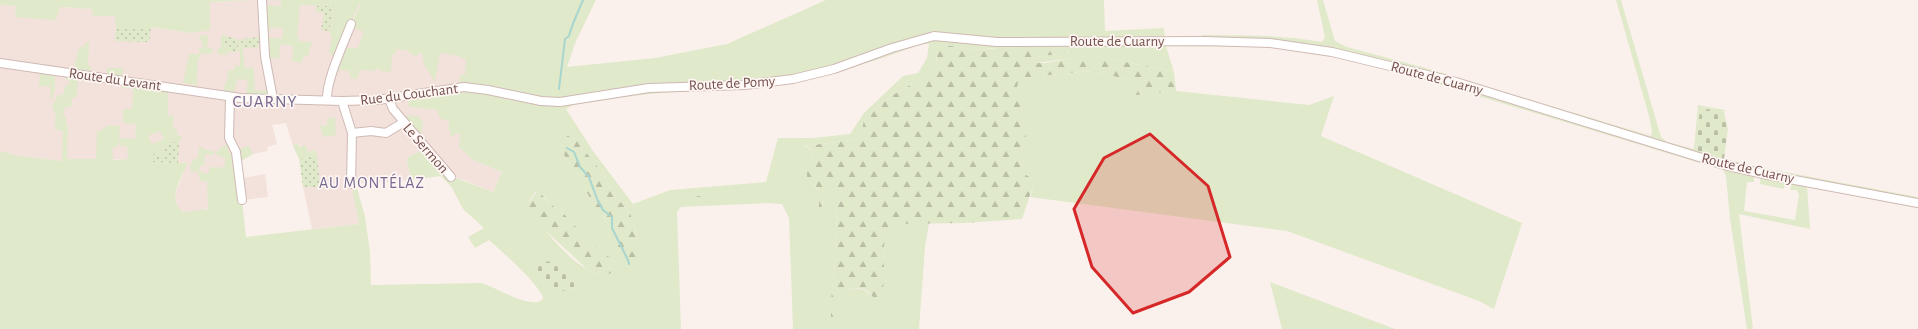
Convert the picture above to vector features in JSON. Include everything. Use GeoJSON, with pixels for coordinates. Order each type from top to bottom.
{"type":"FeatureCollection","features":[{"type":"Feature","properties":{"kind":"street"},"geometry":{"type":"LineString","coordinates":[[262,0],[265,56],[272,99]]}},
{"type":"Feature","properties":{"kind":"street"},"geometry":{"type":"LineString","coordinates":[[328,100],[327,95],[334,68],[351,24]]}},
{"type":"Feature","properties":{"kind":"street","name":"Route de Pomy"},"geometry":{"type":"LineString","coordinates":[[516,96],[551,102],[571,101],[649,88],[745,85],[792,79],[834,70],[922,38],[944,36]]}},
{"type":"Feature","properties":{"kind":"street","name":"Route de Cuarny"},"geometry":{"type":"LineString","coordinates":[[944,36],[997,42],[1270,43],[1332,52],[1456,82],[1728,166],[1918,203]]}},
{"type":"Feature","properties":{"kind":"street","name":"Route du Levant"},"geometry":{"type":"LineString","coordinates":[[0,63],[230,97]]}},
{"type":"Feature","properties":{"kind":"street","name":"Rue du Couchant"},"geometry":{"type":"LineString","coordinates":[[230,97],[342,101],[388,99],[458,87],[488,90],[516,96]]}},
{"type":"Feature","properties":{"kind":"street"},"geometry":{"type":"LineString","coordinates":[[230,97],[228,134],[236,152],[242,200]]}},
{"type":"Feature","properties":{"kind":"street","name":"Le Sermon"},"geometry":{"type":"LineString","coordinates":[[388,99],[393,109],[451,176]]}},
{"type":"Feature","properties":{"kind":"street"},"geometry":{"type":"LineString","coordinates":[[342,101],[352,133],[351,184]]}},
{"type":"Feature","properties":{"kind":"street"},"geometry":{"type":"LineString","coordinates":[[352,133],[371,131],[386,133],[404,122]]}},
{"type":"Feature","properties":{"kind":"highlighted area"},"geometry":{"type":"Polygon","coordinates":[[[1150,134],[1208,186],[1230,257],[1189,292],[1133,313],[1092,267],[1074,209],[1104,158],[1150,134]]]}},
{"type":"Feature","properties":{"kind":"shaded area"},"geometry":{"type":"Polygon","coordinates":[[[259,0],[357,0],[361,4],[351,23],[477,52],[488,90],[409,107],[438,110],[441,116],[449,120],[448,130],[460,133],[473,160],[502,172],[493,192],[464,180],[451,177],[426,148],[408,157],[407,161],[411,180],[352,184],[359,224],[312,229],[303,187],[319,187],[317,155],[308,152],[297,143],[293,146],[286,123],[272,125],[277,144],[267,147],[268,151],[253,154],[241,161],[243,178],[265,174],[268,197],[242,200],[188,213],[179,209],[175,198],[187,163],[128,159],[62,161],[15,155],[0,151],[0,5],[16,6],[15,17],[60,7],[92,9],[94,16],[116,16],[116,27],[151,27],[191,33],[210,2],[259,0]]]}},
{"type":"Feature","properties":{"kind":"green space"},"geometry":{"type":"Polygon","coordinates":[[[0,0],[259,0],[210,2],[210,30],[191,33],[151,27],[116,27],[115,16],[93,16],[92,9],[60,7],[56,20],[15,17],[16,6],[0,5],[0,0]]]}},
{"type":"Feature","properties":{"kind":"green space"},"geometry":{"type":"Polygon","coordinates":[[[281,0],[596,0],[576,41],[567,67],[655,58],[727,44],[826,0],[1104,0],[1105,31],[1164,28],[1165,41],[1203,41],[1202,35],[1232,35],[1277,37],[1322,42],[1325,37],[1317,0],[1323,0],[1335,41],[1347,47],[1422,67],[1651,136],[1652,132],[1649,116],[1616,0],[1621,0],[1661,137],[1667,142],[1694,149],[1698,105],[1725,110],[1724,112],[1700,109],[1696,151],[1753,166],[1918,197],[1918,208],[1807,187],[1810,229],[1739,214],[1753,329],[1747,329],[1730,219],[1726,176],[1723,170],[1379,66],[1341,57],[1270,47],[1166,46],[1174,72],[1106,58],[1072,58],[1036,63],[1030,63],[1028,60],[1030,58],[1098,48],[992,48],[980,50],[944,45],[937,54],[936,64],[930,74],[889,97],[872,112],[861,136],[858,139],[814,145],[805,142],[805,146],[815,151],[811,159],[808,180],[819,190],[819,217],[822,218],[824,198],[830,191],[839,188],[844,192],[836,210],[836,255],[831,299],[831,329],[793,329],[789,218],[782,204],[768,203],[681,207],[677,212],[681,329],[0,329],[0,151],[15,155],[62,161],[63,131],[54,129],[56,116],[52,106],[58,95],[63,95],[65,87],[70,82],[65,78],[66,77],[78,78],[77,97],[72,98],[71,107],[65,107],[63,116],[66,117],[66,125],[68,126],[67,159],[96,159],[97,132],[108,125],[120,126],[118,147],[112,148],[113,160],[128,159],[127,146],[120,146],[119,138],[135,139],[136,124],[123,123],[123,109],[132,109],[133,89],[122,88],[123,83],[168,89],[168,115],[174,116],[173,128],[177,130],[177,135],[181,136],[182,140],[164,145],[163,155],[153,162],[188,163],[179,182],[176,196],[176,202],[184,212],[208,209],[207,181],[200,181],[198,171],[191,172],[190,167],[192,161],[198,157],[199,146],[206,150],[215,151],[214,155],[205,154],[204,166],[200,165],[199,171],[208,174],[210,167],[221,168],[225,165],[225,158],[216,155],[217,151],[227,144],[229,153],[249,146],[253,154],[241,161],[242,200],[246,237],[359,224],[351,184],[356,184],[365,217],[370,252],[371,285],[481,283],[522,300],[538,302],[543,299],[541,293],[528,277],[489,240],[475,248],[468,237],[484,228],[463,209],[452,188],[441,176],[411,180],[407,161],[408,157],[426,148],[451,176],[493,192],[502,172],[473,160],[459,147],[460,134],[455,133],[454,137],[450,136],[451,131],[448,130],[449,120],[440,119],[441,116],[438,115],[438,110],[409,107],[407,95],[458,87],[460,75],[465,75],[466,59],[460,58],[460,56],[440,53],[435,82],[424,64],[422,52],[416,56],[410,54],[409,51],[396,49],[395,55],[392,54],[391,72],[380,71],[380,69],[376,69],[375,71],[359,70],[358,79],[350,78],[350,71],[336,71],[346,48],[358,48],[364,32],[352,27],[351,24],[361,4],[360,3],[333,57],[329,51],[332,38],[329,31],[334,6],[300,5],[297,35],[299,35],[298,41],[312,42],[308,56],[303,57],[302,63],[292,61],[293,46],[280,44],[279,59],[268,58],[264,37],[282,39],[283,29],[271,27],[270,31],[265,30],[264,5],[281,6],[281,0]],[[922,44],[816,78],[779,85],[648,94],[573,105],[566,109],[593,151],[633,204],[670,190],[766,182],[778,138],[813,138],[850,134],[864,113],[903,76],[918,73],[927,58],[929,44],[922,44]],[[160,131],[148,136],[152,144],[164,139],[160,131]],[[565,145],[562,146],[561,150],[588,194],[592,204],[607,223],[616,240],[638,263],[636,231],[630,213],[610,190],[604,175],[565,145]],[[1754,171],[1754,182],[1747,182],[1744,211],[1795,220],[1799,195],[1797,190],[1790,190],[1793,180],[1754,171]],[[535,192],[526,206],[549,235],[568,255],[588,270],[599,274],[616,263],[591,243],[564,214],[549,203],[544,196],[535,192]],[[531,263],[553,294],[578,287],[531,263]]]}},
{"type":"Feature","properties":{"kind":"green space"},"geometry":{"type":"Polygon","coordinates":[[[316,6],[334,6],[329,31],[321,30],[324,13],[316,12],[316,6]]]}},
{"type":"Feature","properties":{"kind":"green space"},"geometry":{"type":"Polygon","coordinates":[[[116,27],[151,27],[149,42],[115,41],[116,27]]]}},
{"type":"Feature","properties":{"kind":"green space"},"geometry":{"type":"Polygon","coordinates":[[[208,35],[207,48],[213,48],[212,54],[199,53],[199,48],[203,48],[203,42],[200,40],[199,36],[208,35]]]}},
{"type":"Feature","properties":{"kind":"green space"},"geometry":{"type":"Polygon","coordinates":[[[221,35],[223,35],[223,45],[230,46],[230,52],[227,52],[227,55],[217,54],[218,48],[221,48],[221,35]]]}},
{"type":"Feature","properties":{"kind":"green space"},"geometry":{"type":"Polygon","coordinates":[[[223,35],[237,39],[239,52],[230,52],[230,46],[223,45],[223,35]]]}},
{"type":"Feature","properties":{"kind":"green space"},"geometry":{"type":"Polygon","coordinates":[[[259,37],[259,47],[242,48],[241,39],[259,37]]]}},
{"type":"Feature","properties":{"kind":"green space"},"geometry":{"type":"Polygon","coordinates":[[[237,39],[242,41],[245,68],[254,68],[255,91],[268,90],[268,94],[246,94],[248,80],[237,79],[234,93],[224,91],[228,71],[234,70],[235,66],[240,66],[240,52],[237,39]]]}},
{"type":"Feature","properties":{"kind":"green space"},"geometry":{"type":"Polygon","coordinates":[[[86,42],[89,42],[88,66],[91,67],[91,72],[78,70],[74,66],[79,47],[84,47],[86,42]]]}},
{"type":"Feature","properties":{"kind":"green space"},"geometry":{"type":"Polygon","coordinates":[[[944,45],[980,50],[1006,47],[1099,48],[1030,58],[1028,60],[1030,63],[1045,63],[1072,58],[1106,58],[1174,72],[1176,91],[1136,95],[1127,79],[1090,71],[1019,78],[1016,92],[1025,120],[1027,151],[1019,171],[1035,180],[1022,219],[965,223],[894,224],[888,232],[885,241],[884,281],[878,299],[874,298],[865,289],[856,288],[844,291],[838,301],[838,329],[831,329],[831,299],[836,255],[836,210],[844,192],[839,188],[830,191],[824,198],[822,218],[819,220],[819,190],[807,178],[807,170],[815,151],[803,144],[805,142],[814,145],[858,139],[861,136],[864,120],[872,112],[889,97],[930,74],[936,64],[938,50],[944,45]]]}},
{"type":"Feature","properties":{"kind":"green space"},"geometry":{"type":"Polygon","coordinates":[[[189,54],[201,54],[201,58],[198,58],[197,85],[183,83],[189,54]]]}},
{"type":"Feature","properties":{"kind":"green space"},"geometry":{"type":"Polygon","coordinates":[[[107,68],[123,68],[122,76],[107,74],[107,68]]]}},
{"type":"Feature","properties":{"kind":"green space"},"geometry":{"type":"Polygon","coordinates":[[[1090,71],[1127,79],[1136,95],[1176,91],[1309,105],[1334,96],[1321,136],[1522,223],[1494,309],[1479,301],[1287,231],[1030,197],[1035,180],[1019,171],[1027,151],[1016,92],[1018,78],[1090,71]]]}},
{"type":"Feature","properties":{"kind":"green space"},"geometry":{"type":"Polygon","coordinates":[[[40,73],[55,75],[55,91],[51,99],[51,87],[39,86],[40,73]]]}},
{"type":"Feature","properties":{"kind":"green space"},"geometry":{"type":"Polygon","coordinates":[[[1700,108],[1724,112],[1728,129],[1724,159],[1696,151],[1700,108]]]}},
{"type":"Feature","properties":{"kind":"green space"},"geometry":{"type":"Polygon","coordinates":[[[408,115],[420,117],[420,120],[423,120],[421,136],[425,137],[427,144],[403,120],[408,115]]]}},
{"type":"Feature","properties":{"kind":"green space"},"geometry":{"type":"Polygon","coordinates":[[[335,117],[336,135],[323,137],[320,125],[327,126],[327,118],[335,117]]]}},
{"type":"Feature","properties":{"kind":"green space"},"geometry":{"type":"Polygon","coordinates":[[[572,135],[604,175],[610,190],[630,213],[636,231],[638,253],[638,263],[634,267],[628,267],[626,264],[607,223],[592,204],[588,194],[561,150],[562,146],[565,145],[567,136],[572,135]]]}},
{"type":"Feature","properties":{"kind":"green space"},"geometry":{"type":"Polygon","coordinates":[[[179,141],[178,163],[153,162],[152,154],[163,155],[164,145],[179,141]]]}},
{"type":"Feature","properties":{"kind":"green space"},"geometry":{"type":"Polygon","coordinates":[[[297,143],[300,147],[305,145],[308,152],[315,150],[317,155],[299,159],[293,146],[297,143]]]}},
{"type":"Feature","properties":{"kind":"green space"},"geometry":{"type":"Polygon","coordinates":[[[317,155],[320,187],[303,187],[299,159],[317,155]]]}},
{"type":"Feature","properties":{"kind":"green space"},"geometry":{"type":"Polygon","coordinates":[[[1761,174],[1786,179],[1784,189],[1760,184],[1761,174]]]}},
{"type":"Feature","properties":{"kind":"green space"},"geometry":{"type":"Polygon","coordinates":[[[538,190],[549,203],[564,214],[591,243],[616,263],[617,267],[614,271],[603,274],[587,269],[533,219],[527,212],[526,206],[538,190]]]}},
{"type":"Feature","properties":{"kind":"green space"},"geometry":{"type":"Polygon","coordinates":[[[699,196],[721,200],[708,202],[701,199],[665,203],[677,199],[699,196]]]}},
{"type":"Feature","properties":{"kind":"green space"},"geometry":{"type":"Polygon","coordinates":[[[929,223],[925,247],[919,329],[838,329],[838,301],[844,291],[863,289],[872,297],[883,280],[884,238],[887,231],[894,224],[929,223]]]}},
{"type":"Feature","properties":{"kind":"green space"},"geometry":{"type":"Polygon","coordinates":[[[560,260],[578,287],[553,294],[529,264],[560,260]]]}},
{"type":"Feature","properties":{"kind":"green space"},"geometry":{"type":"Polygon","coordinates":[[[1270,282],[1395,329],[1282,329],[1270,282]]]}},
{"type":"Feature","properties":{"kind":"waterway"},"geometry":{"type":"LineString","coordinates":[[559,89],[565,39],[569,36],[573,22],[583,0]]}},
{"type":"Feature","properties":{"kind":"waterway"},"geometry":{"type":"LineString","coordinates":[[567,148],[574,152],[580,167],[589,177],[597,199],[603,210],[612,217],[612,228],[629,264]]}},
{"type":"Feature","properties":{"kind":"district","name":"CUARNY"},"geometry":{"type":"Point","coordinates":[265,101]}},
{"type":"Feature","properties":{"kind":"district","name":"AU MONTÉLAZ"},"geometry":{"type":"Point","coordinates":[372,182]}}]}
